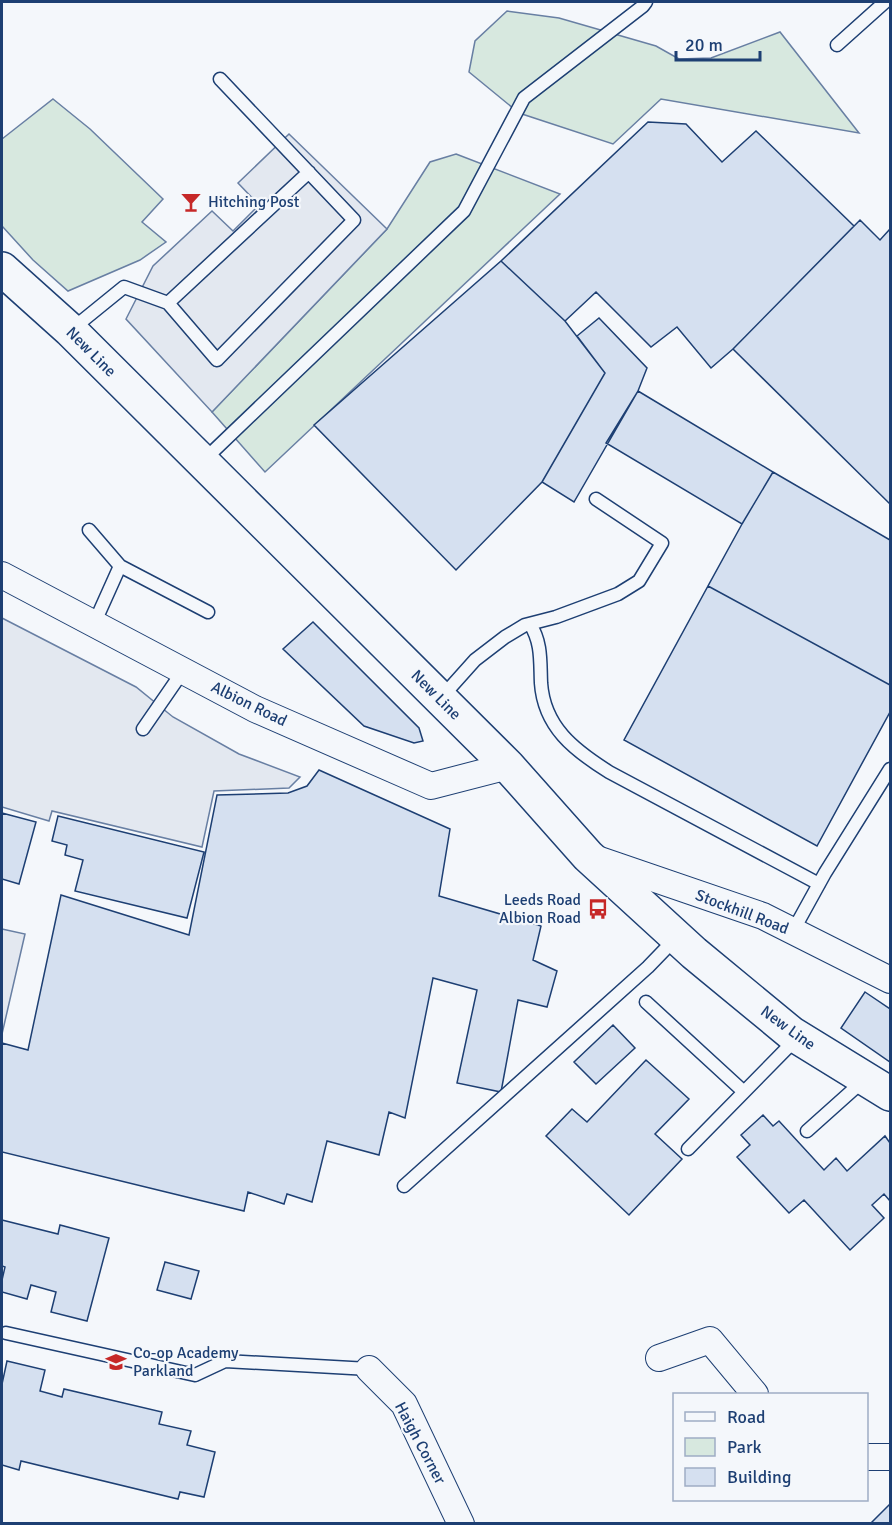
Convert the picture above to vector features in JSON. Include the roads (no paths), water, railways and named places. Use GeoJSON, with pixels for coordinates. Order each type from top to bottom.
{"type":"FeatureCollection","features":[{"type":"Feature","properties":{"kind":"main road","name":"New Line"},"geometry":{"type":"LineString","coordinates":[[2,269],[70,330],[508,766],[588,856],[676,937],[764,1011],[798,1037],[878,1086]]}},
{"type":"Feature","properties":{"kind":"street","name":"Albion Road"},"geometry":{"type":"LineString","coordinates":[[2,574],[255,709],[431,786],[508,766]]}},
{"type":"Feature","properties":{"kind":"street","name":"Stockhill Road"},"geometry":{"type":"LineString","coordinates":[[588,856],[763,916],[891,980]]}},
{"type":"Feature","properties":{"kind":"street"},"geometry":{"type":"LineString","coordinates":[[659,1358],[710,1340],[753,1393]]}},
{"type":"Feature","properties":{"kind":"street","name":"Haigh Corner"},"geometry":{"type":"LineString","coordinates":[[369,1369],[404,1404],[461,1524]]}},
{"type":"Feature","properties":{"kind":"street"},"geometry":{"type":"LineString","coordinates":[[868,1457],[891,1457]]}},
{"type":"Feature","properties":{"kind":"lane"},"geometry":{"type":"LineString","coordinates":[[202,462],[464,211],[524,98],[646,2]]}},
{"type":"Feature","properties":{"kind":"lane"},"geometry":{"type":"LineString","coordinates":[[837,45],[885,2]]}},
{"type":"Feature","properties":{"kind":"lane"},"geometry":{"type":"LineString","coordinates":[[70,330],[124,287],[168,303],[217,360],[354,220],[220,79]]}},
{"type":"Feature","properties":{"kind":"lane"},"geometry":{"type":"LineString","coordinates":[[168,303],[309,172]]}},
{"type":"Feature","properties":{"kind":"lane"},"geometry":{"type":"LineString","coordinates":[[440,699],[475,660],[525,625],[556,617],[618,594],[639,581],[662,543],[596,499]]}},
{"type":"Feature","properties":{"kind":"lane"},"geometry":{"type":"LineString","coordinates":[[89,530],[120,566],[208,612]]}},
{"type":"Feature","properties":{"kind":"lane"},"geometry":{"type":"LineString","coordinates":[[94,624],[120,566]]}},
{"type":"Feature","properties":{"kind":"lane"},"geometry":{"type":"LineString","coordinates":[[530,624],[539,644],[542,695],[547,712],[553,724],[572,747],[609,772],[819,884]]}},
{"type":"Feature","properties":{"kind":"lane"},"geometry":{"type":"LineString","coordinates":[[142,729],[183,671]]}},
{"type":"Feature","properties":{"kind":"lane"},"geometry":{"type":"LineString","coordinates":[[793,931],[819,884],[891,769]]}},
{"type":"Feature","properties":{"kind":"lane"},"geometry":{"type":"LineString","coordinates":[[404,1186],[648,967],[676,937]]}},
{"type":"Feature","properties":{"kind":"lane"},"geometry":{"type":"LineString","coordinates":[[646,1002],[744,1092]]}},
{"type":"Feature","properties":{"kind":"lane"},"geometry":{"type":"LineString","coordinates":[[688,1149],[798,1037]]}},
{"type":"Feature","properties":{"kind":"lane"},"geometry":{"type":"LineString","coordinates":[[807,1131],[878,1086]]}},
{"type":"Feature","properties":{"kind":"lane"},"geometry":{"type":"LineString","coordinates":[[6,1333],[195,1375],[225,1361],[369,1369]]}},
{"type":"Feature","properties":{"kind":"place","name":"Hitching Post"},"geometry":{"type":"Point","coordinates":[191,202]}},
{"type":"Feature","properties":{"kind":"place","name":"Leeds Road Albion Road"},"geometry":{"type":"Point","coordinates":[598,909]}},
{"type":"Feature","properties":{"kind":"place","name":"Co-op Academy Parkland"},"geometry":{"type":"Point","coordinates":[116,1362]}}]}
